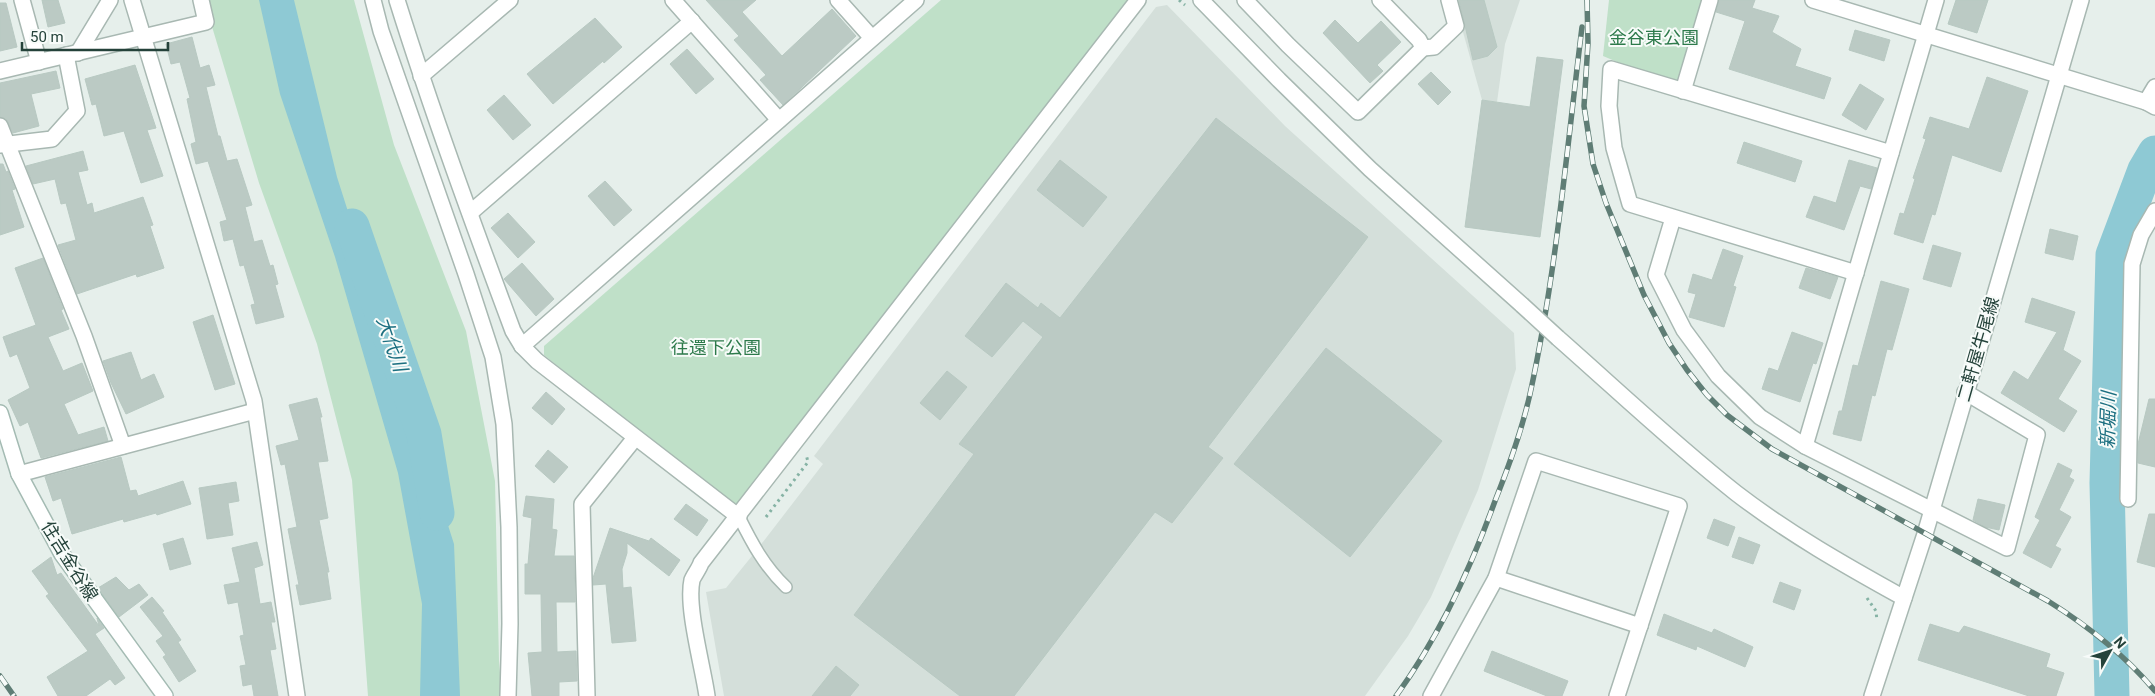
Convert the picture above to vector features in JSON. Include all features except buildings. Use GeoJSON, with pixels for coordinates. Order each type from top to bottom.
{"type":"FeatureCollection","features":[{"type":"Feature","properties":{"kind":"street"},"geometry":{"type":"LineString","coordinates":[[22,0],[39,62]]}},
{"type":"Feature","properties":{"kind":"street"},"geometry":{"type":"LineString","coordinates":[[3,145],[52,139],[77,111],[72,54],[110,0]]}},
{"type":"Feature","properties":{"kind":"street"},"geometry":{"type":"LineString","coordinates":[[132,0],[254,401],[297,696]]}},
{"type":"Feature","properties":{"kind":"street"},"geometry":{"type":"LineString","coordinates":[[0,71],[206,22],[201,0]]}},
{"type":"Feature","properties":{"kind":"street"},"geometry":{"type":"LineString","coordinates":[[373,0],[381,31],[493,357],[504,424],[509,527],[510,624],[508,696]]}},
{"type":"Feature","properties":{"kind":"street"},"geometry":{"type":"LineString","coordinates":[[397,0],[421,76],[470,214],[513,331],[522,346],[537,361],[739,517]]}},
{"type":"Feature","properties":{"kind":"street"},"geometry":{"type":"LineString","coordinates":[[421,76],[510,0]]}},
{"type":"Feature","properties":{"kind":"street"},"geometry":{"type":"LineString","coordinates":[[673,0],[779,120]]}},
{"type":"Feature","properties":{"kind":"street"},"geometry":{"type":"LineString","coordinates":[[838,0],[872,38]]}},
{"type":"Feature","properties":{"kind":"street"},"geometry":{"type":"LineString","coordinates":[[522,346],[916,0]]}},
{"type":"Feature","properties":{"kind":"street"},"geometry":{"type":"LineString","coordinates":[[707,696],[693,614],[692,580],[702,563],[1138,0]]}},
{"type":"Feature","properties":{"kind":"street"},"geometry":{"type":"LineString","coordinates":[[1202,0],[1278,80],[1370,169],[1696,460],[1737,493],[1815,547],[1904,598]]}},
{"type":"Feature","properties":{"kind":"street"},"geometry":{"type":"LineString","coordinates":[[1245,0],[1288,45],[1358,112],[1423,48],[1434,48],[1456,26],[1449,0]]}},
{"type":"Feature","properties":{"kind":"street"},"geometry":{"type":"LineString","coordinates":[[1380,0],[1419,40],[1423,48]]}},
{"type":"Feature","properties":{"kind":"street"},"geometry":{"type":"LineString","coordinates":[[1683,91],[1710,0]]}},
{"type":"Feature","properties":{"kind":"street"},"geometry":{"type":"LineString","coordinates":[[1813,0],[2151,104],[2155,87]]}},
{"type":"Feature","properties":{"kind":"street"},"geometry":{"type":"LineString","coordinates":[[1805,446],[1936,0]]}},
{"type":"Feature","properties":{"kind":"street","name":"二軒屋牛尾線"},"geometry":{"type":"LineString","coordinates":[[1872,696],[1931,511],[2081,0]]}},
{"type":"Feature","properties":{"kind":"street"},"geometry":{"type":"LineString","coordinates":[[470,214],[692,21]]}},
{"type":"Feature","properties":{"kind":"street"},"geometry":{"type":"LineString","coordinates":[[1856,273],[1630,204],[1614,148],[1609,106],[1612,69],[1891,153]]}},
{"type":"Feature","properties":{"kind":"street"},"geometry":{"type":"LineString","coordinates":[[0,126],[3,145],[84,336],[123,446]]}},
{"type":"Feature","properties":{"kind":"street"},"geometry":{"type":"LineString","coordinates":[[2128,499],[2132,264],[2141,235],[2155,211]]}},
{"type":"Feature","properties":{"kind":"street"},"geometry":{"type":"LineString","coordinates":[[1673,218],[1656,275],[1684,330],[1718,376],[1760,417],[1805,446],[2007,548],[2037,435],[1965,392]]}},
{"type":"Feature","properties":{"kind":"street"},"geometry":{"type":"LineString","coordinates":[[19,474],[255,411]]}},
{"type":"Feature","properties":{"kind":"street","name":"住吉金谷線"},"geometry":{"type":"LineString","coordinates":[[0,413],[19,474],[62,554],[165,696]]}},
{"type":"Feature","properties":{"kind":"street"},"geometry":{"type":"LineString","coordinates":[[586,696],[582,504],[635,438]]}},
{"type":"Feature","properties":{"kind":"street"},"geometry":{"type":"LineString","coordinates":[[1435,695],[1496,578],[1536,461],[1679,506],[1618,696]]}},
{"type":"Feature","properties":{"kind":"street"},"geometry":{"type":"LineString","coordinates":[[1496,578],[1640,626]]}},
{"type":"Feature","properties":{"kind":"lane"},"geometry":{"type":"LineString","coordinates":[[739,517],[756,551],[769,571],[786,587]]}},
{"type":"Feature","properties":{"kind":"shaded area"},"geometry":{"type":"Polygon","coordinates":[[[1454,0],[1520,0],[1505,44],[1497,102],[1482,100],[1454,0]]]}},
{"type":"Feature","properties":{"kind":"shaded area"},"geometry":{"type":"Polygon","coordinates":[[[1167,5],[1285,126],[1514,333],[1516,369],[1478,490],[1431,597],[1408,636],[1365,696],[724,696],[706,592],[726,588],[756,551],[823,464],[814,456],[1156,7],[1167,5]]]}},
{"type":"Feature","properties":{"kind":"green space"},"geometry":{"type":"Polygon","coordinates":[[[204,0],[354,0],[394,145],[466,331],[495,481],[499,661],[502,696],[368,696],[352,480],[317,344],[259,183],[204,0]]]}},
{"type":"Feature","properties":{"kind":"green space","name":"往還下公園"},"geometry":{"type":"Polygon","coordinates":[[[941,0],[1129,0],[739,503],[727,503],[544,355],[544,346],[941,0]]]}},
{"type":"Feature","properties":{"kind":"green space","name":"金谷東公園"},"geometry":{"type":"Polygon","coordinates":[[[1609,0],[1705,0],[1680,82],[1672,85],[1603,56],[1609,0]]]}},
{"type":"Feature","properties":{"kind":"water"},"geometry":{"type":"Polygon","coordinates":[[[259,0],[294,0],[337,177],[454,544],[460,696],[420,696],[422,604],[398,473],[335,257],[280,94],[259,0]]]}},
{"type":"Feature","properties":{"kind":"waterway","name":"新堀川"},"geometry":{"type":"LineString","coordinates":[[2112,696],[2107,483],[2113,255],[2145,170],[2155,153]]}},
{"type":"Feature","properties":{"kind":"waterway","name":"大代川"},"geometry":{"type":"LineString","coordinates":[[352,226],[424,434],[437,513]]}},
{"type":"Feature","properties":{"kind":"railway"},"geometry":{"type":"LineString","coordinates":[[1587,0],[1588,43],[1584,106],[1593,164],[1606,203],[1644,295],[1669,343],[1707,395],[1727,415],[1772,449],[2048,601],[2091,631],[2118,653],[2155,691]]}},
{"type":"Feature","properties":{"kind":"railway"},"geometry":{"type":"LineString","coordinates":[[1396,696],[1412,674],[1440,627],[1464,577],[1505,475],[1523,421],[1539,349],[1554,257],[1582,27]]}},
{"type":"Feature","properties":{"kind":"railway"},"geometry":{"type":"LineString","coordinates":[[0,676],[14,696]]}}]}
